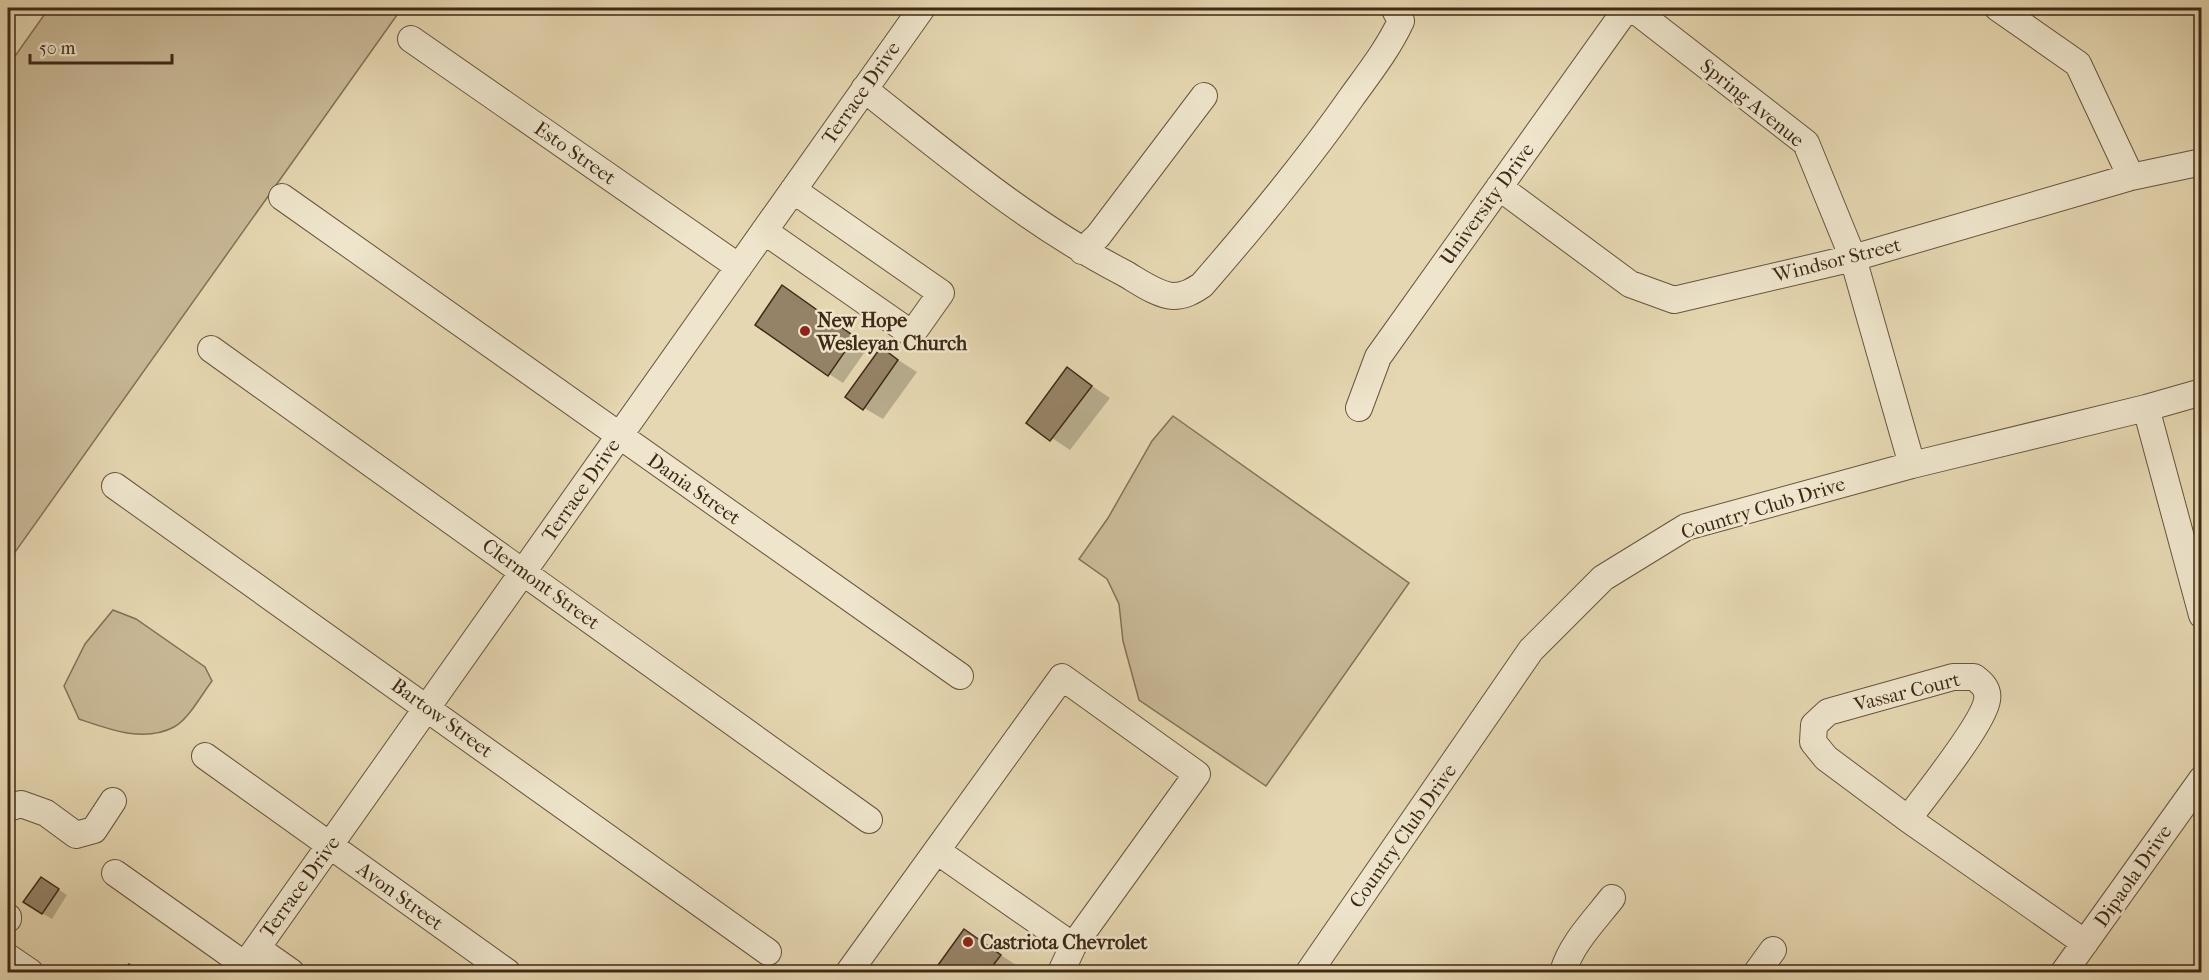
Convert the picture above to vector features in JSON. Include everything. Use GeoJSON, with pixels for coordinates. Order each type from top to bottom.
{"type":"FeatureCollection","features":[{"type":"Feature","properties":{"kind":"street"},"geometry":{"type":"LineString","coordinates":[[864,89],[1019,209],[1082,251],[1156,290],[1173,296],[1189,294],[1202,285],[1284,190],[1392,40],[1401,21],[1394,8]]}},
{"type":"Feature","properties":{"kind":"street","name":"University Drive"},"geometry":{"type":"LineString","coordinates":[[1359,408],[1378,357],[1627,8]]}},
{"type":"Feature","properties":{"kind":"street","name":"Spring Avenue"},"geometry":{"type":"LineString","coordinates":[[1632,8],[1806,143],[1853,258],[1912,465]]}},
{"type":"Feature","properties":{"kind":"street"},"geometry":{"type":"LineString","coordinates":[[1998,8],[2078,64],[2131,177]]}},
{"type":"Feature","properties":{"kind":"street","name":"Terrace Drive"},"geometry":{"type":"LineString","coordinates":[[247,962],[864,89],[912,11]]}},
{"type":"Feature","properties":{"kind":"street","name":"Esto Street"},"geometry":{"type":"LineString","coordinates":[[411,39],[739,267]]}},
{"type":"Feature","properties":{"kind":"street"},"geometry":{"type":"LineString","coordinates":[[1082,251],[1098,236],[1204,96]]}},
{"type":"Feature","properties":{"kind":"street","name":"Windsor Street"},"geometry":{"type":"LineString","coordinates":[[1499,187],[1630,284],[1674,300],[1853,258],[2131,177],[2202,162]]}},
{"type":"Feature","properties":{"kind":"street"},"geometry":{"type":"LineString","coordinates":[[764,231],[912,334],[941,293],[793,190]]}},
{"type":"Feature","properties":{"kind":"street","name":"Dania Street"},"geometry":{"type":"LineString","coordinates":[[282,197],[960,676]]}},
{"type":"Feature","properties":{"kind":"street","name":"Clermont Street"},"geometry":{"type":"LineString","coordinates":[[211,349],[869,820]]}},
{"type":"Feature","properties":{"kind":"street","name":"Country Club Drive"},"geometry":{"type":"LineString","coordinates":[[1309,972],[1531,650],[1603,578],[1686,527],[1912,465],[2146,408],[2202,392]]}},
{"type":"Feature","properties":{"kind":"street"},"geometry":{"type":"LineString","coordinates":[[2146,408],[2202,615]]}},
{"type":"Feature","properties":{"kind":"street","name":"Bartow Street"},"geometry":{"type":"LineString","coordinates":[[115,486],[768,952]]}},
{"type":"Feature","properties":{"kind":"street"},"geometry":{"type":"LineString","coordinates":[[849,972],[1062,677],[1197,774],[1073,946],[1061,972]]}},
{"type":"Feature","properties":{"kind":"street","name":"Vassar Court"},"geometry":{"type":"LineString","coordinates":[[1908,819],[1975,726],[1984,709],[1988,698],[1986,688],[1974,677],[1953,677],[1828,712],[1814,725],[1813,742],[1826,758],[1908,819],[2085,943]]}},
{"type":"Feature","properties":{"kind":"street","name":"Avon Street"},"geometry":{"type":"LineString","coordinates":[[205,756],[507,972]]}},
{"type":"Feature","properties":{"kind":"street","name":"Dipaola Drive"},"geometry":{"type":"LineString","coordinates":[[2064,972],[2202,779]]}},
{"type":"Feature","properties":{"kind":"street"},"geometry":{"type":"LineString","coordinates":[[8,808],[21,804],[46,813],[76,836],[94,831],[113,801]]}},
{"type":"Feature","properties":{"kind":"street"},"geometry":{"type":"LineString","coordinates":[[937,851],[1073,946]]}},
{"type":"Feature","properties":{"kind":"street"},"geometry":{"type":"LineString","coordinates":[[115,873],[247,962],[291,972]]}},
{"type":"Feature","properties":{"kind":"street"},"geometry":{"type":"LineString","coordinates":[[1563,972],[1566,962],[1583,935],[1612,898]]}},
{"type":"Feature","properties":{"kind":"street"},"geometry":{"type":"LineString","coordinates":[[1757,972],[1773,950]]}},
{"type":"Feature","properties":{"kind":"street"},"geometry":{"type":"LineString","coordinates":[[8,957],[30,972]]}},
{"type":"Feature","properties":{"kind":"shaded area"},"geometry":{"type":"Polygon","coordinates":[[[49,8],[402,8],[8,562],[8,66],[49,8]]]}},
{"type":"Feature","properties":{"kind":"shaded area"},"geometry":{"type":"Polygon","coordinates":[[[1173,416],[1409,583],[1266,786],[1139,700],[1123,641],[1119,604],[1107,579],[1079,559],[1108,518],[1152,441],[1173,416]]]}},
{"type":"Feature","properties":{"kind":"shaded area"},"geometry":{"type":"Polygon","coordinates":[[[113,610],[136,619],[205,667],[212,681],[190,713],[174,727],[151,734],[126,733],[79,719],[64,686],[85,644],[113,610]]]}},
{"type":"Feature","properties":{"kind":"building","name":"New Hope Wesleyan Church"},"geometry":{"type":"Polygon","coordinates":[[[782,285],[855,337],[828,376],[755,325],[782,285]]]}},
{"type":"Feature","properties":{"kind":"building"},"geometry":{"type":"Polygon","coordinates":[[[881,347],[898,360],[863,410],[845,397],[881,347]]]}},
{"type":"Feature","properties":{"kind":"building"},"geometry":{"type":"Polygon","coordinates":[[[1067,367],[1092,386],[1050,441],[1026,423],[1067,367]]]}},
{"type":"Feature","properties":{"kind":"building"},"geometry":{"type":"Polygon","coordinates":[[[41,877],[59,889],[42,914],[23,902],[41,877]]]}},
{"type":"Feature","properties":{"kind":"building","name":"Castriota Chevrolet"},"geometry":{"type":"Polygon","coordinates":[[[964,929],[1001,955],[988,972],[933,972],[964,929]]]}},
{"type":"Feature","properties":{"kind":"building"},"geometry":{"type":"Polygon","coordinates":[[[129,964],[140,972],[122,972],[129,964]]]}},
{"type":"Feature","properties":{"kind":"place","name":"New Hope Wesleyan Church"},"geometry":{"type":"Point","coordinates":[805,331]}},
{"type":"Feature","properties":{"kind":"place","name":"Castriota Chevrolet"},"geometry":{"type":"Point","coordinates":[968,942]}}]}
